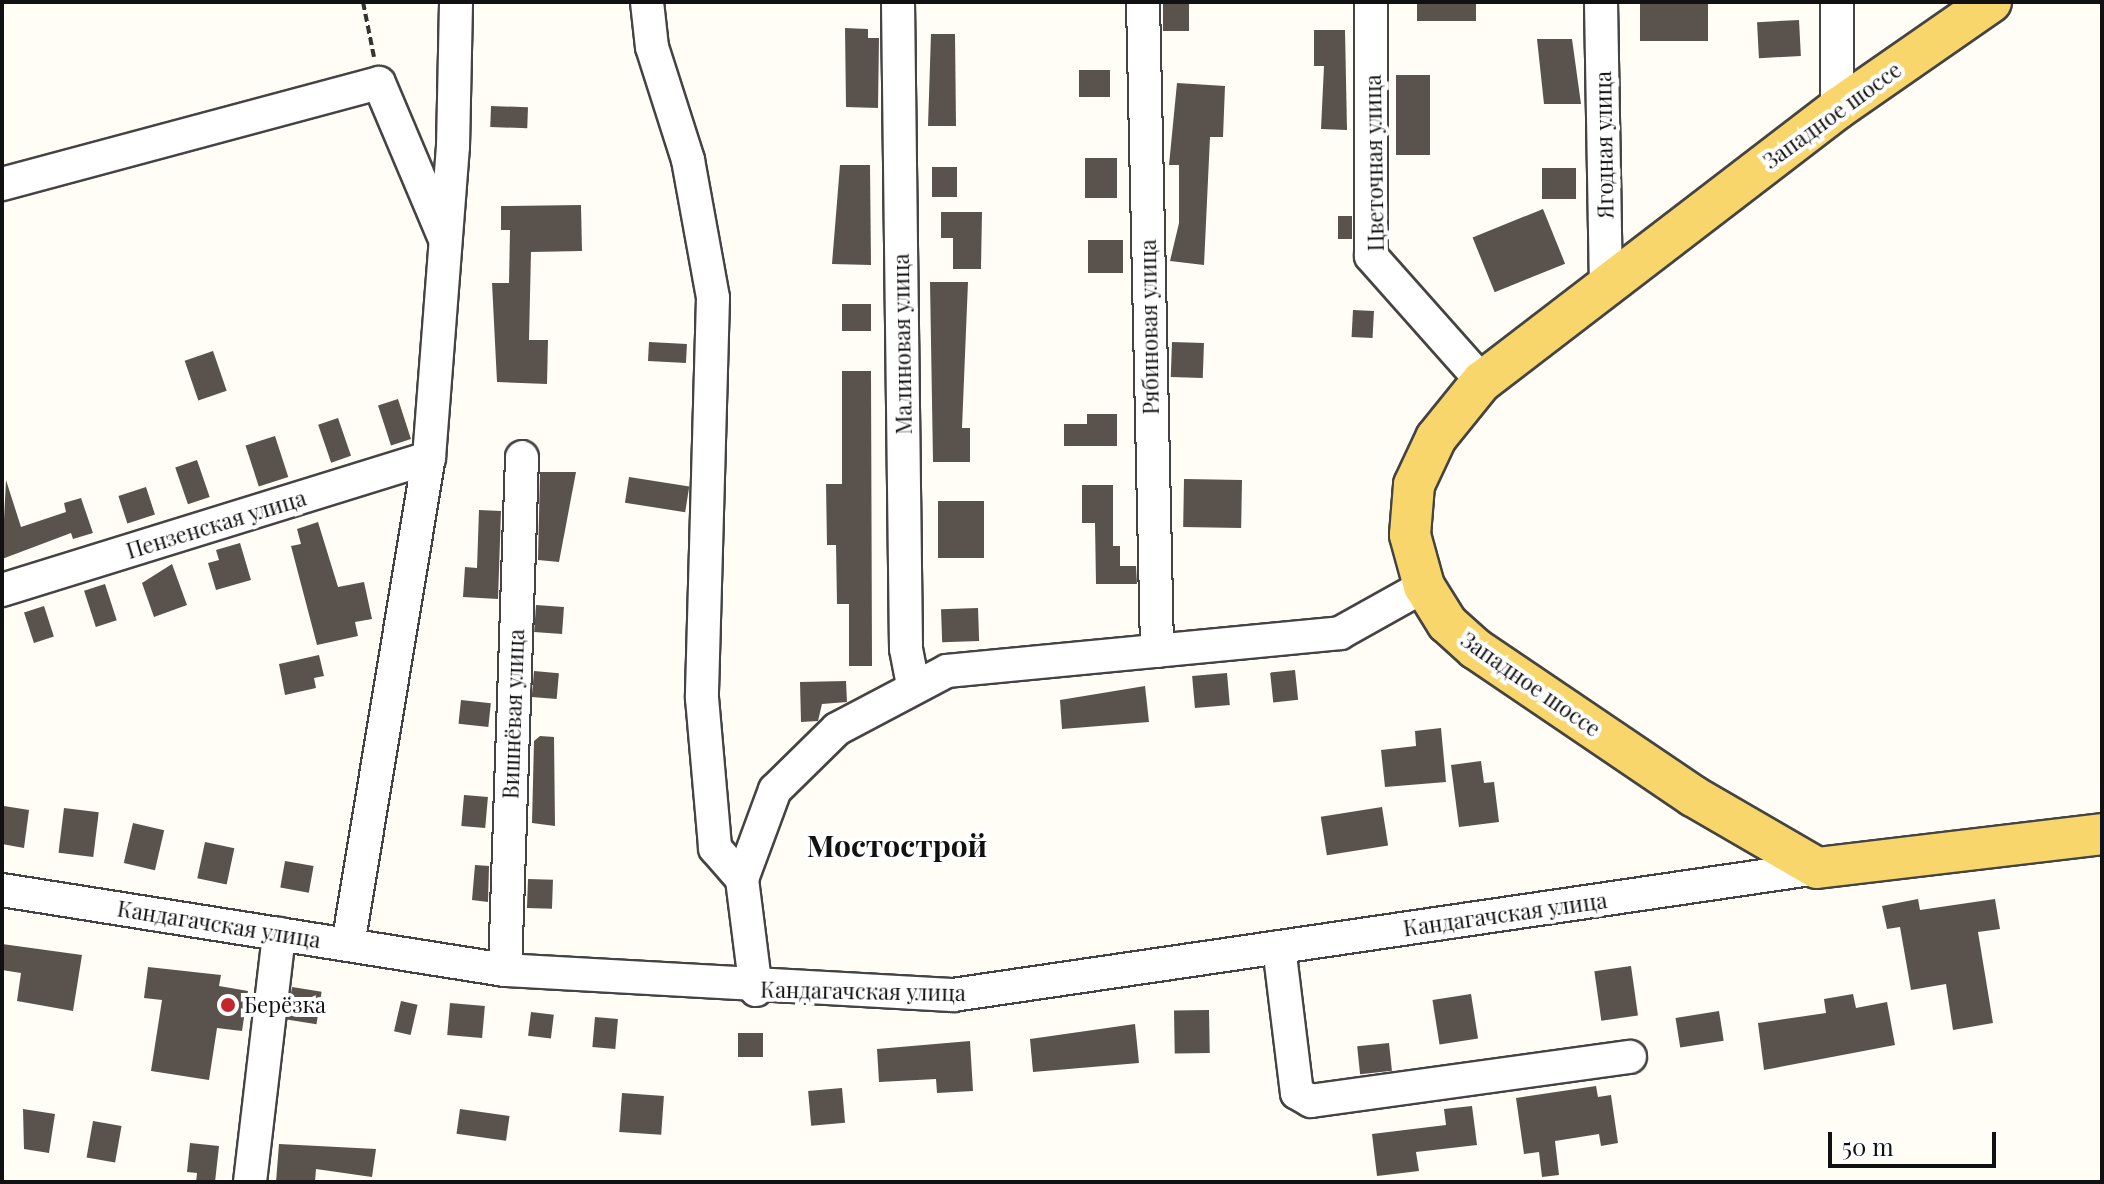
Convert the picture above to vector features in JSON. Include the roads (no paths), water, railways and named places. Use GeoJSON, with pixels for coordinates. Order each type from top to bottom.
{"type":"FeatureCollection","features":[{"type":"Feature","properties":{"kind":"main road","name":"Западное шоссе"},"geometry":{"type":"LineString","coordinates":[[1817,868],[1693,796],[1476,649],[1447,623],[1424,586],[1410,535],[1414,485],[1436,438],[1482,381],[1837,109],[1991,2]]}},
{"type":"Feature","properties":{"kind":"main road"},"geometry":{"type":"LineString","coordinates":[[1817,868],[2102,834]]}},
{"type":"Feature","properties":{"kind":"street"},"geometry":{"type":"LineString","coordinates":[[348,945],[429,458],[445,240],[456,2]]}},
{"type":"Feature","properties":{"kind":"street"},"geometry":{"type":"LineString","coordinates":[[647,2],[652,47],[688,160],[713,298],[702,698],[715,848],[742,879]]}},
{"type":"Feature","properties":{"kind":"street","name":"Малиновая улица"},"geometry":{"type":"LineString","coordinates":[[898,2],[906,649],[913,685]]}},
{"type":"Feature","properties":{"kind":"street","name":"Рябиновая улица"},"geometry":{"type":"LineString","coordinates":[[1143,2],[1157,651]]}},
{"type":"Feature","properties":{"kind":"street","name":"Цветочная улица"},"geometry":{"type":"LineString","coordinates":[[1371,2],[1371,256],[1482,381]]}},
{"type":"Feature","properties":{"kind":"street","name":"Ягодная улица"},"geometry":{"type":"LineString","coordinates":[[1601,2],[1606,288]]}},
{"type":"Feature","properties":{"kind":"street"},"geometry":{"type":"LineString","coordinates":[[1837,2],[1837,109]]}},
{"type":"Feature","properties":{"kind":"street"},"geometry":{"type":"LineString","coordinates":[[2,184],[379,83],[445,240]]}},
{"type":"Feature","properties":{"kind":"street","name":"Вишнёвая улица"},"geometry":{"type":"LineString","coordinates":[[505,970],[522,457]]}},
{"type":"Feature","properties":{"kind":"street","name":"Пензенская улица"},"geometry":{"type":"LineString","coordinates":[[2,590],[429,458]]}},
{"type":"Feature","properties":{"kind":"street"},"geometry":{"type":"LineString","coordinates":[[756,990],[742,879],[775,790],[837,729],[913,685],[947,671],[1340,633],[1424,586]]}},
{"type":"Feature","properties":{"kind":"street","name":"Кандагачская улица"},"geometry":{"type":"LineString","coordinates":[[2,890],[505,970],[756,990],[953,995],[1817,868]]}},
{"type":"Feature","properties":{"kind":"street"},"geometry":{"type":"LineString","coordinates":[[250,1182],[279,934]]}},
{"type":"Feature","properties":{"kind":"street"},"geometry":{"type":"LineString","coordinates":[[1279,947],[1297,1093],[1311,1101],[1630,1057]]}},
{"type":"Feature","properties":{"kind":"place","name":"Берёзка"},"geometry":{"type":"Point","coordinates":[228,1005]}},
{"type":"Feature","properties":{"kind":"district","name":"Мостострой"},"geometry":{"type":"Point","coordinates":[897,845]}}]}
